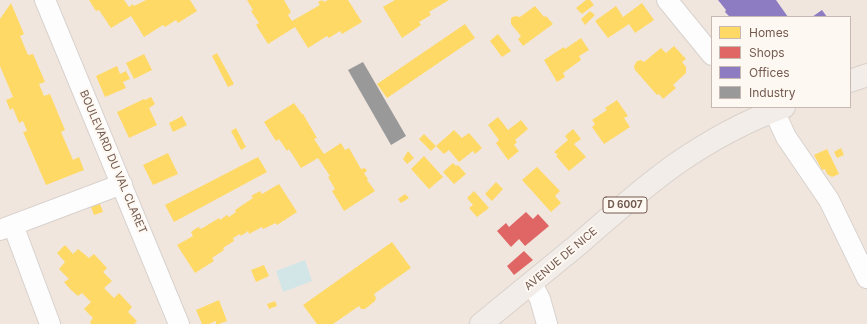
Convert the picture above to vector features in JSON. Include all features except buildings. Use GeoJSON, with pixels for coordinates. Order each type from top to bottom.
{"type":"FeatureCollection","features":[{"type":"Feature","properties":{"kind":"main road"},"geometry":{"type":"LineString","coordinates":[[851,81],[867,75]]}},
{"type":"Feature","properties":{"kind":"main road","name":"AVENUE DE NICE"},"geometry":{"type":"LineString","coordinates":[[481,324],[532,284],[652,182],[701,148],[767,110]]}},
{"type":"Feature","properties":{"kind":"street","name":"BOULEVARD DU VAL CLARET"},"geometry":{"type":"LineString","coordinates":[[45,0],[179,324]]}},
{"type":"Feature","properties":{"kind":"street"},"geometry":{"type":"LineString","coordinates":[[667,0],[711,54]]}},
{"type":"Feature","properties":{"kind":"street"},"geometry":{"type":"LineString","coordinates":[[767,110],[829,200],[867,278]]}},
{"type":"Feature","properties":{"kind":"street"},"geometry":{"type":"LineString","coordinates":[[50,324],[7,227],[122,184]]}},
{"type":"Feature","properties":{"kind":"street"},"geometry":{"type":"LineString","coordinates":[[532,284],[540,299],[547,324]]}},
{"type":"Feature","properties":{"kind":"shaded area"},"geometry":{"type":"Polygon","coordinates":[[[0,0],[867,0],[867,324],[0,324],[0,0]]]}},
{"type":"Feature","properties":{"kind":"shaded area"},"geometry":{"type":"Polygon","coordinates":[[[305,260],[312,281],[283,292],[276,271],[305,260]]]}}]}
